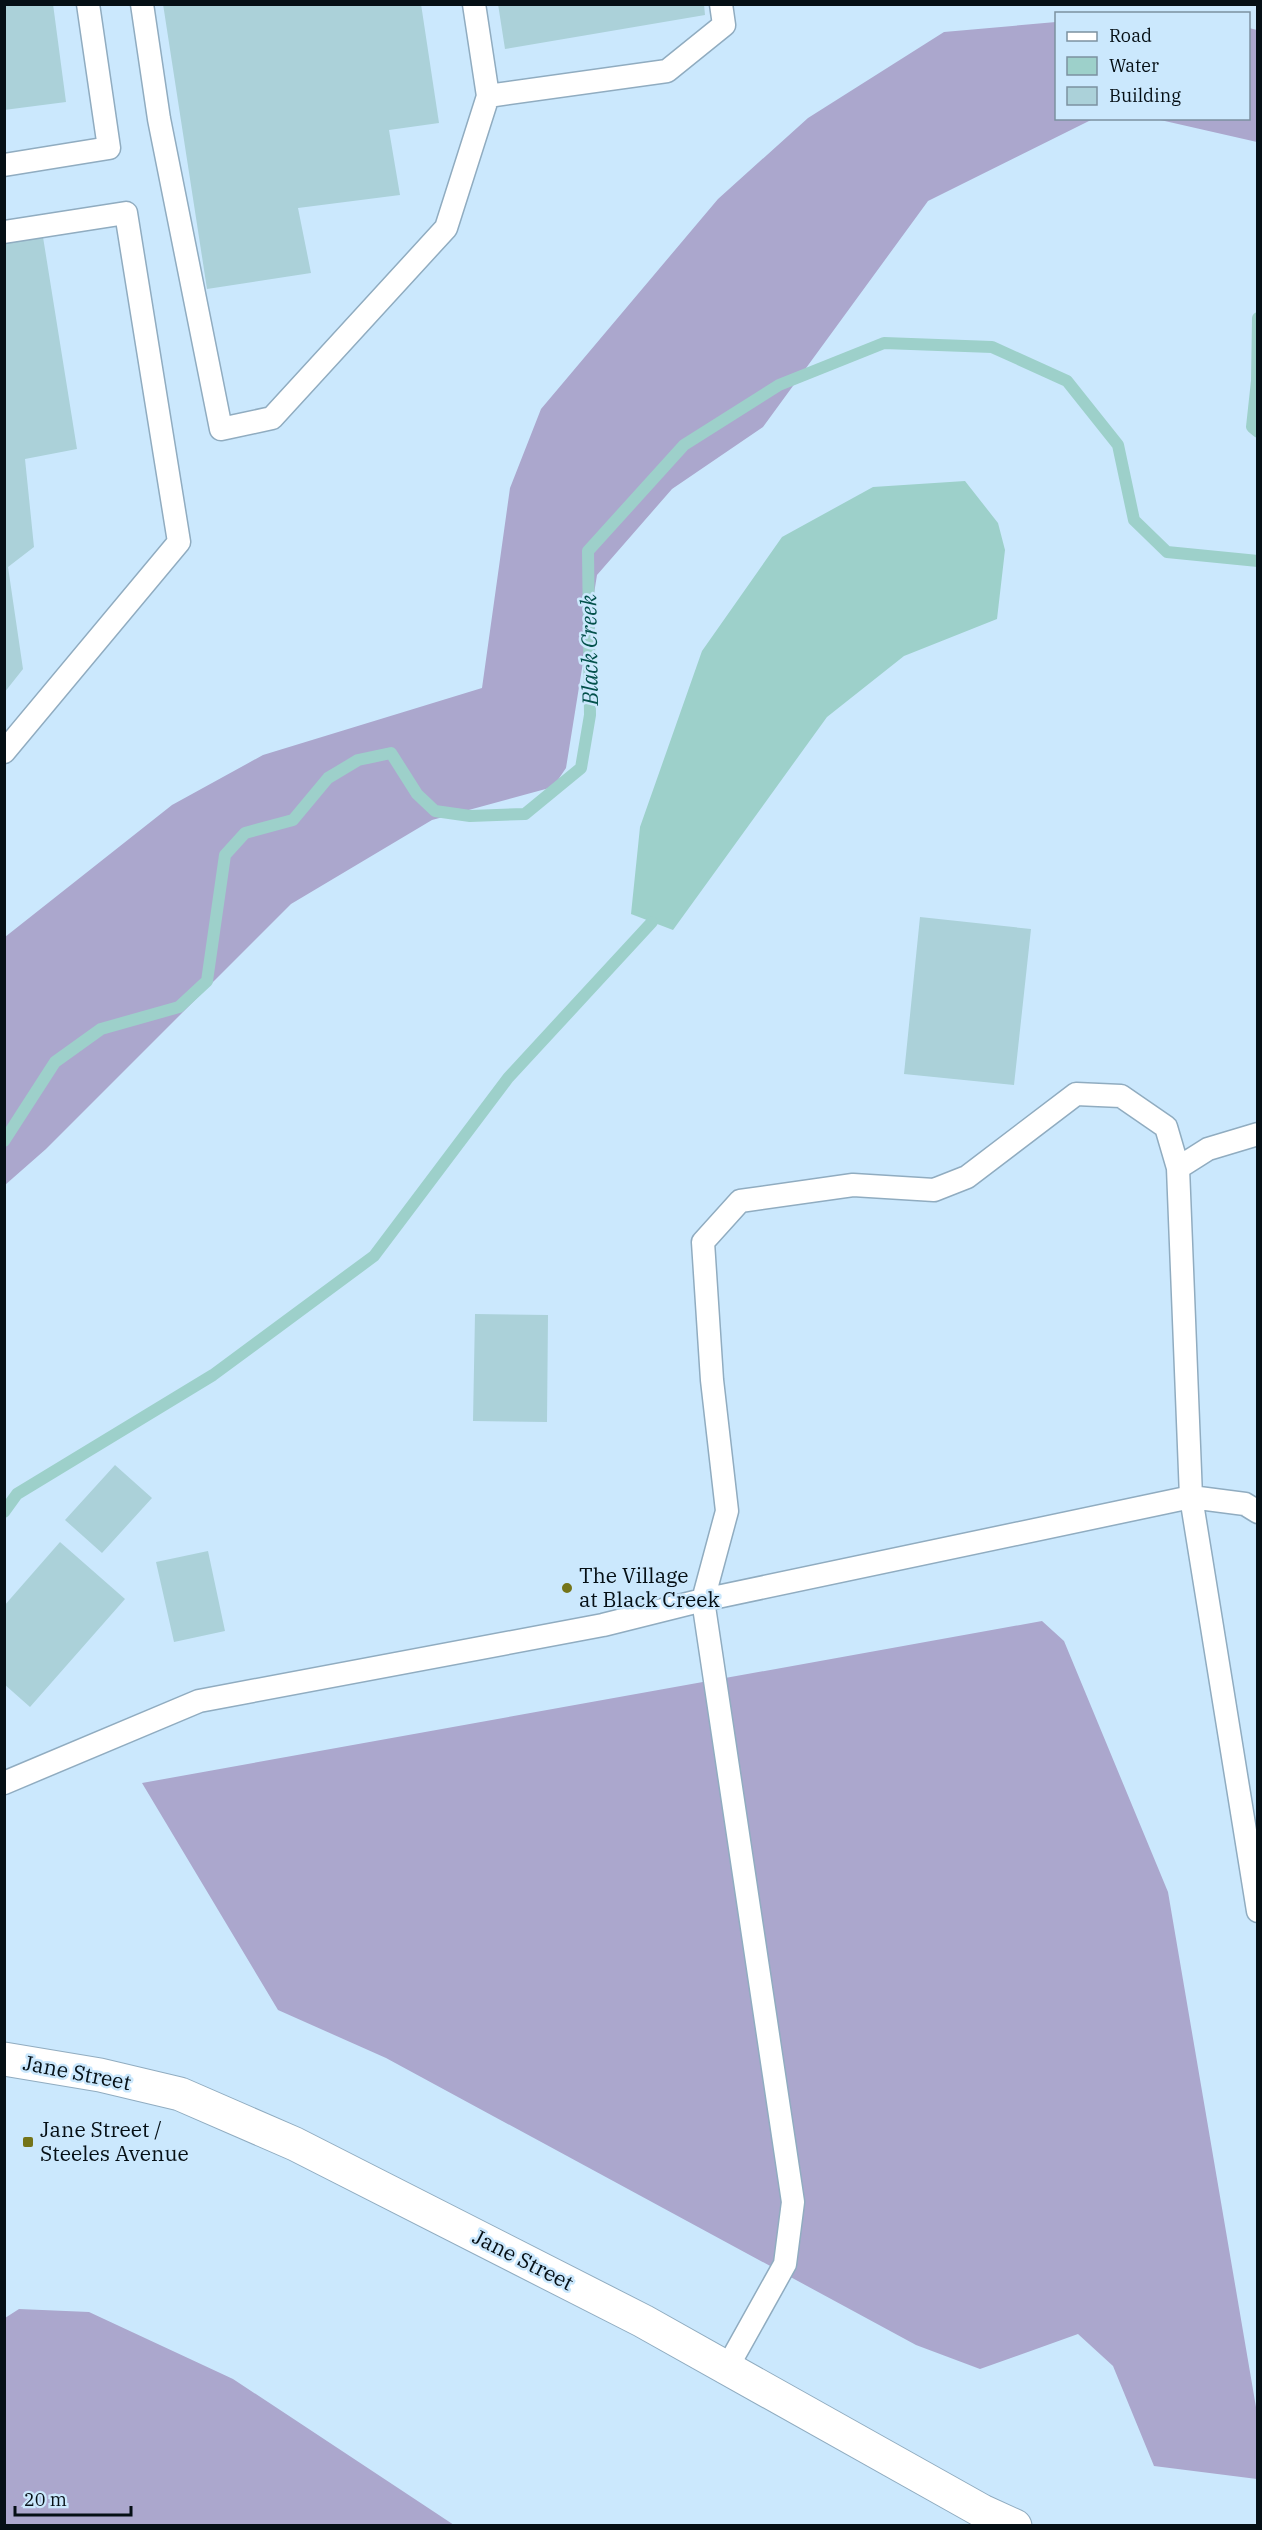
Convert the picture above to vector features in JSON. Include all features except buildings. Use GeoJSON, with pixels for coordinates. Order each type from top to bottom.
{"type":"FeatureCollection","features":[{"type":"Feature","properties":{"kind":"main road","name":"Jane Street"},"geometry":{"type":"LineString","coordinates":[[4,2059],[100,2075],[180,2094],[295,2144],[643,2321],[982,2511],[1015,2526]]}},
{"type":"Feature","properties":{"kind":"lane"},"geometry":{"type":"LineString","coordinates":[[4,165],[109,148],[88,4]]}},
{"type":"Feature","properties":{"kind":"lane"},"geometry":{"type":"LineString","coordinates":[[142,4],[159,119],[221,429],[272,418],[446,228],[488,96],[474,4]]}},
{"type":"Feature","properties":{"kind":"lane"},"geometry":{"type":"LineString","coordinates":[[488,96],[667,71],[724,25],[721,4]]}},
{"type":"Feature","properties":{"kind":"lane"},"geometry":{"type":"LineString","coordinates":[[4,232],[126,213],[179,542],[4,752]]}},
{"type":"Feature","properties":{"kind":"lane"},"geometry":{"type":"LineString","coordinates":[[727,2368],[785,2264],[793,2202],[703,1600],[726,1511],[712,1380],[703,1242],[740,1201],[853,1185],[934,1190],[967,1177],[1076,1094],[1120,1096],[1166,1127],[1178,1168],[1191,1497],[1257,1911]]}},
{"type":"Feature","properties":{"kind":"lane"},"geometry":{"type":"LineString","coordinates":[[1178,1168],[1208,1149],[1257,1134]]}},
{"type":"Feature","properties":{"kind":"lane"},"geometry":{"type":"LineString","coordinates":[[4,1783],[199,1701],[603,1626],[703,1600],[1191,1497],[1245,1504],[1257,1512]]}},
{"type":"Feature","properties":{"kind":"shaded area"},"geometry":{"type":"Polygon","coordinates":[[[1055,22],[1055,120],[1091,120],[928,201],[763,427],[672,489],[597,575],[566,768],[553,787],[432,820],[291,904],[46,1149],[5,1185],[5,937],[172,805],[263,755],[482,688],[510,488],[541,409],[718,199],[808,118],[944,32],[1055,22]]]}},
{"type":"Feature","properties":{"kind":"shaded area"},"geometry":{"type":"Polygon","coordinates":[[[1250,28],[1257,30],[1257,142],[1160,120],[1250,120],[1250,28]]]}},
{"type":"Feature","properties":{"kind":"shaded area"},"geometry":{"type":"Polygon","coordinates":[[[1042,1621],[1064,1641],[1168,1892],[1257,2413],[1257,2479],[1154,2466],[1113,2366],[1078,2334],[980,2369],[916,2345],[386,2058],[278,2010],[142,1783],[1042,1621]]]}},
{"type":"Feature","properties":{"kind":"shaded area"},"geometry":{"type":"Polygon","coordinates":[[[19,2309],[89,2312],[233,2379],[454,2525],[5,2525],[5,2318],[19,2309]]]}},
{"type":"Feature","properties":{"kind":"water"},"geometry":{"type":"Polygon","coordinates":[[[965,481],[998,523],[1005,550],[997,619],[904,656],[827,717],[673,930],[631,914],[640,827],[702,651],[782,537],[873,487],[965,481]]]}},
{"type":"Feature","properties":{"kind":"waterway","name":"Black Creek"},"geometry":{"type":"LineString","coordinates":[[1258,318],[1257,381],[1252,427],[1258,432]]}},
{"type":"Feature","properties":{"kind":"waterway","name":"Black Creek"},"geometry":{"type":"LineString","coordinates":[[4,1141],[55,1062],[101,1029],[179,1007],[207,981],[225,855],[245,833],[293,820],[328,778],[358,760],[391,753],[417,794],[435,811],[470,816],[525,814],[581,768],[590,715],[588,551],[684,445],[779,385],[884,343],[992,347],[1067,381],[1118,445],[1134,520],[1167,552],[1258,561]]}},
{"type":"Feature","properties":{"kind":"waterway"},"geometry":{"type":"LineString","coordinates":[[4,1512],[17,1494],[213,1375],[374,1256],[508,1078],[652,922]]}},
{"type":"Feature","properties":{"kind":"place","name":"The Village at Black Creek"},"geometry":{"type":"Point","coordinates":[567,1588]}},
{"type":"Feature","properties":{"kind":"place","name":"Jane Street / Steeles Avenue"},"geometry":{"type":"Point","coordinates":[28,2142]}}]}
